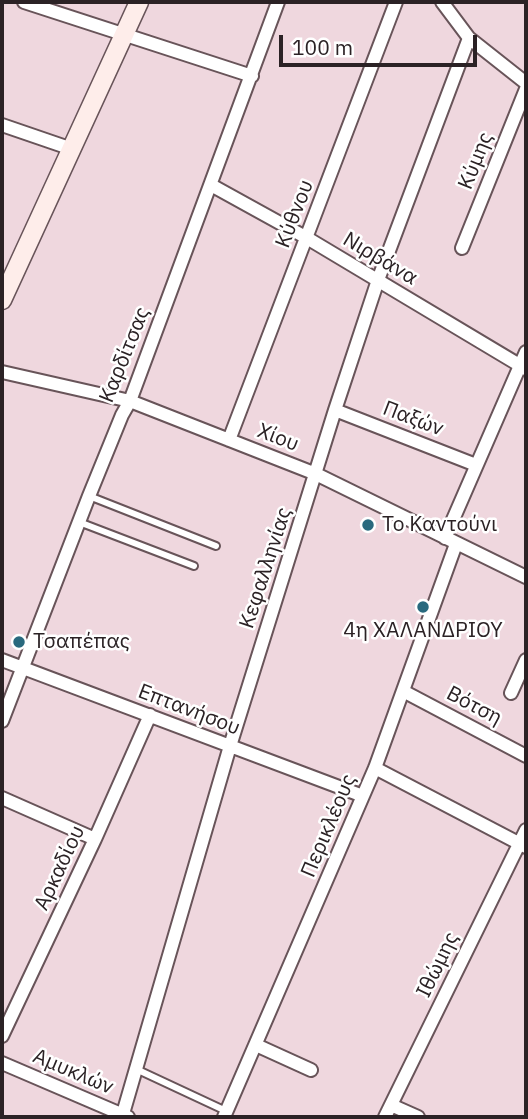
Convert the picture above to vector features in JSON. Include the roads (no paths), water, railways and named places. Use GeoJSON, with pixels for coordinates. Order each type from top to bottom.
{"type":"FeatureCollection","features":[{"type":"Feature","properties":{"kind":"street"},"geometry":{"type":"LineString","coordinates":[[24,2],[252,76]]}},
{"type":"Feature","properties":{"kind":"street"},"geometry":{"type":"LineString","coordinates":[[2,300],[139,2]]}},
{"type":"Feature","properties":{"kind":"street","name":"Καρδίτσας"},"geometry":{"type":"LineString","coordinates":[[2,721],[89,496],[130,401],[278,2]]}},
{"type":"Feature","properties":{"kind":"street","name":"Κύθνου"},"geometry":{"type":"LineString","coordinates":[[229,440],[396,2]]}},
{"type":"Feature","properties":{"kind":"street"},"geometry":{"type":"LineString","coordinates":[[442,2],[469,38],[526,83]]}},
{"type":"Feature","properties":{"kind":"street","name":"Κεφαλληνίας"},"geometry":{"type":"LineString","coordinates":[[124,1116],[230,747],[335,410],[379,280],[469,38]]}},
{"type":"Feature","properties":{"kind":"street","name":"Κύμης"},"geometry":{"type":"LineString","coordinates":[[462,248],[526,89]]}},
{"type":"Feature","properties":{"kind":"street"},"geometry":{"type":"LineString","coordinates":[[2,125],[72,149]]}},
{"type":"Feature","properties":{"kind":"street","name":"Νιρβάνα"},"geometry":{"type":"LineString","coordinates":[[211,185],[307,238],[523,367]]}},
{"type":"Feature","properties":{"kind":"street","name":"Περικλέους"},"geometry":{"type":"LineString","coordinates":[[226,1114],[375,768],[403,691],[476,465],[523,367],[526,352]]}},
{"type":"Feature","properties":{"kind":"street","name":"Χίου"},"geometry":{"type":"LineString","coordinates":[[2,372],[130,401],[316,474],[526,578]]}},
{"type":"Feature","properties":{"kind":"street","name":"Παξών"},"geometry":{"type":"LineString","coordinates":[[335,410],[476,465]]}},
{"type":"Feature","properties":{"kind":"street","name":"Επτανήσου"},"geometry":{"type":"LineString","coordinates":[[2,660],[363,796]]}},
{"type":"Feature","properties":{"kind":"street"},"geometry":{"type":"LineString","coordinates":[[511,693],[526,660]]}},
{"type":"Feature","properties":{"kind":"street","name":"Βότση"},"geometry":{"type":"LineString","coordinates":[[403,691],[526,756]]}},
{"type":"Feature","properties":{"kind":"street","name":"Αρκαδίου"},"geometry":{"type":"LineString","coordinates":[[2,1036],[95,839],[149,715]]}},
{"type":"Feature","properties":{"kind":"street"},"geometry":{"type":"LineString","coordinates":[[375,768],[522,845]]}},
{"type":"Feature","properties":{"kind":"street"},"geometry":{"type":"LineString","coordinates":[[2,798],[95,839]]}},
{"type":"Feature","properties":{"kind":"street","name":"Ιθώμης"},"geometry":{"type":"LineString","coordinates":[[388,1111],[522,845],[526,830]]}},
{"type":"Feature","properties":{"kind":"street"},"geometry":{"type":"LineString","coordinates":[[256,1045],[311,1070]]}},
{"type":"Feature","properties":{"kind":"street","name":"Αμυκλών"},"geometry":{"type":"LineString","coordinates":[[2,1063],[124,1116]]}},
{"type":"Feature","properties":{"kind":"street"},"geometry":{"type":"LineString","coordinates":[[388,1111],[418,1117]]}},
{"type":"Feature","properties":{"kind":"street"},"geometry":{"type":"LineString","coordinates":[[226,1114],[240,1117]]}},
{"type":"Feature","properties":{"kind":"lane"},"geometry":{"type":"LineString","coordinates":[[89,496],[216,546]]}},
{"type":"Feature","properties":{"kind":"lane"},"geometry":{"type":"LineString","coordinates":[[79,522],[194,566]]}},
{"type":"Feature","properties":{"kind":"lane"},"geometry":{"type":"LineString","coordinates":[[136,1069],[226,1114]]}},
{"type":"Feature","properties":{"kind":"place","name":"Το Καντούνι"},"geometry":{"type":"Point","coordinates":[368,525]}},
{"type":"Feature","properties":{"kind":"place","name":"4η ΧΑΛΑΝΔΡΙΟΥ"},"geometry":{"type":"Point","coordinates":[423,607]}},
{"type":"Feature","properties":{"kind":"place","name":"Τσαπέπας"},"geometry":{"type":"Point","coordinates":[19,642]}}]}
